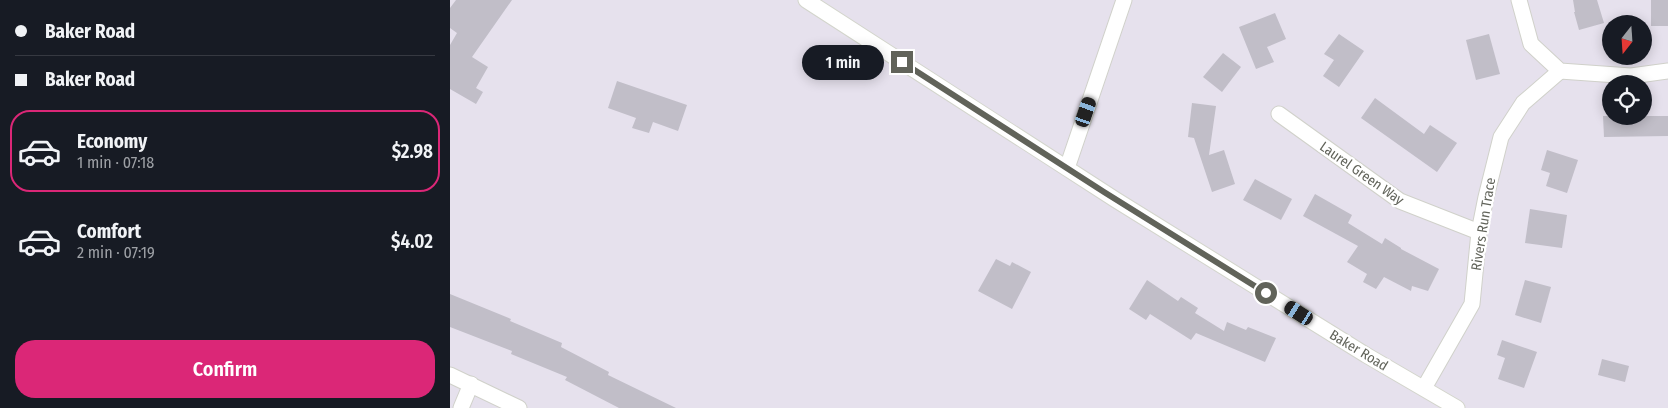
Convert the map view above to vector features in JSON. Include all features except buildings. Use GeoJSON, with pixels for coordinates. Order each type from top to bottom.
{"type":"FeatureCollection","features":[{"type":"Feature","properties":{"kind":"street","name":"Baker Road"},"geometry":{"type":"LineString","coordinates":[[806,0],[1067,168],[1366,355],[1457,408]]}},
{"type":"Feature","properties":{"kind":"street"},"geometry":{"type":"LineString","coordinates":[[1067,168],[1124,0]]}},
{"type":"Feature","properties":{"kind":"street"},"geometry":{"type":"LineString","coordinates":[[1519,0],[1531,44],[1560,71],[1632,76],[1668,71]]}},
{"type":"Feature","properties":{"kind":"street","name":"Rivers Run Trace"},"geometry":{"type":"LineString","coordinates":[[1424,388],[1472,304],[1479,232],[1501,138],[1524,103],[1560,71]]}},
{"type":"Feature","properties":{"kind":"street","name":"Laurel Green Way"},"geometry":{"type":"LineString","coordinates":[[1279,114],[1400,201],[1479,232]]}},
{"type":"Feature","properties":{"kind":"street"},"geometry":{"type":"LineString","coordinates":[[450,375],[519,408]]}},
{"type":"Feature","properties":{"kind":"street"},"geometry":{"type":"LineString","coordinates":[[461,408],[471,384]]}},
{"type":"Feature","properties":{"kind":"route"},"geometry":{"type":"LineString","coordinates":[[902,62],[1104,192],[1266,293]]}}]}
